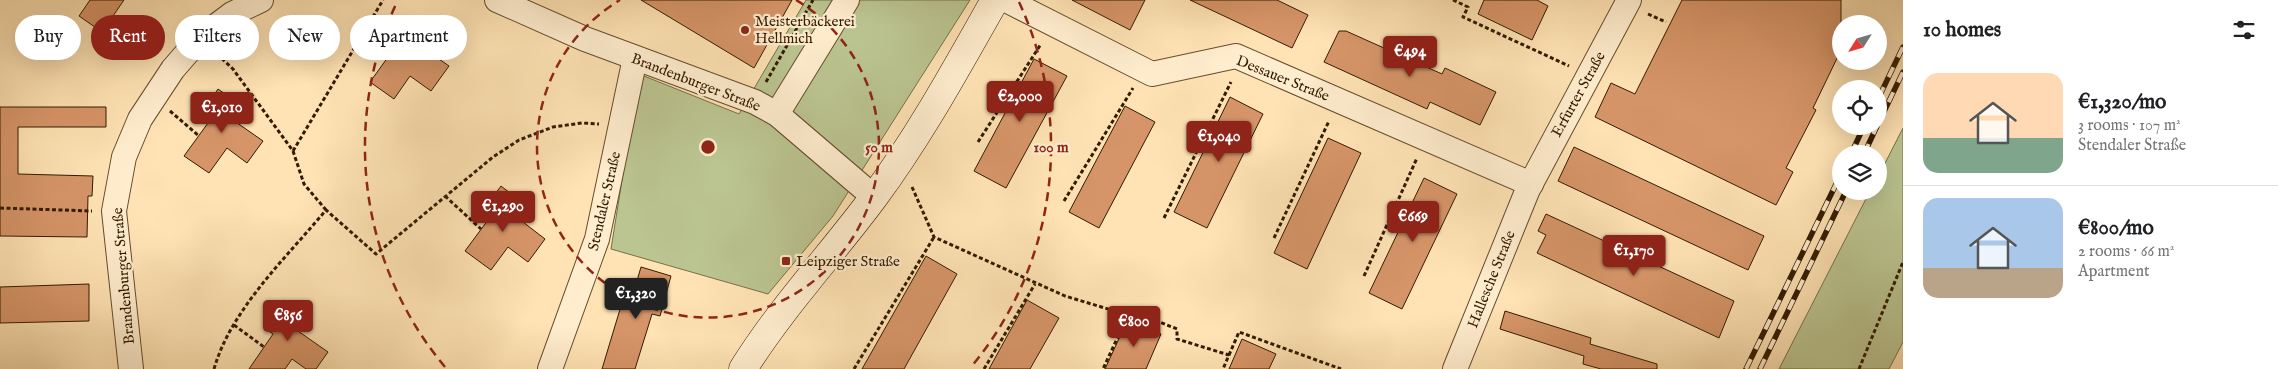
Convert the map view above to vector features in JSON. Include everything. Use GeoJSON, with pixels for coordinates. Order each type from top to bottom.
{"type":"FeatureCollection","features":[{"type":"Feature","properties":{"kind":"main road"},"geometry":{"type":"LineString","coordinates":[[743,369],[762,338],[874,197],[926,119],[995,0]]}},
{"type":"Feature","properties":{"kind":"street","name":"Brandenburger Straße"},"geometry":{"type":"LineString","coordinates":[[231,15],[261,0]]}},
{"type":"Feature","properties":{"kind":"street","name":"Brandenburger Straße"},"geometry":{"type":"LineString","coordinates":[[498,0],[585,39],[754,102],[777,114],[874,197]]}},
{"type":"Feature","properties":{"kind":"street"},"geometry":{"type":"LineString","coordinates":[[777,114],[847,0]]}},
{"type":"Feature","properties":{"kind":"street","name":"Dessauer Straße"},"geometry":{"type":"LineString","coordinates":[[1006,0],[1152,74],[1236,56],[1243,58],[1426,138],[1530,187]]}},
{"type":"Feature","properties":{"kind":"street","name":"Erfurter Straße"},"geometry":{"type":"LineString","coordinates":[[1530,187],[1629,0]]}},
{"type":"Feature","properties":{"kind":"street","name":"Stendaler Straße"},"geometry":{"type":"LineString","coordinates":[[550,369],[596,240],[635,58]]}},
{"type":"Feature","properties":{"kind":"street","name":"Brandenburger Straße"},"geometry":{"type":"LineString","coordinates":[[131,369],[114,211],[124,156],[140,119],[153,96],[180,60]]}},
{"type":"Feature","properties":{"kind":"street","name":"Hallesche Straße"},"geometry":{"type":"LineString","coordinates":[[1454,369],[1530,187]]}},
{"type":"Feature","properties":{"kind":"path"},"geometry":{"type":"LineString","coordinates":[[374,15],[382,0]]}},
{"type":"Feature","properties":{"kind":"path"},"geometry":{"type":"LineString","coordinates":[[754,102],[813,0]]}},
{"type":"Feature","properties":{"kind":"path"},"geometry":{"type":"LineString","coordinates":[[1453,0],[1468,8],[1463,17],[1553,58]]}},
{"type":"Feature","properties":{"kind":"path"},"geometry":{"type":"LineString","coordinates":[[978,142],[1054,24]]}},
{"type":"Feature","properties":{"kind":"path"},"geometry":{"type":"LineString","coordinates":[[293,151],[350,56]]}},
{"type":"Feature","properties":{"kind":"path"},"geometry":{"type":"LineString","coordinates":[[1164,218],[1243,58]]}},
{"type":"Feature","properties":{"kind":"path"},"geometry":{"type":"LineString","coordinates":[[223,60],[233,69],[293,151],[304,184],[326,210],[376,254],[493,157],[520,140],[563,126],[582,123],[621,124]]}},
{"type":"Feature","properties":{"kind":"path"},"geometry":{"type":"LineString","coordinates":[[1064,201],[1143,70]]}},
{"type":"Feature","properties":{"kind":"path"},"geometry":{"type":"LineString","coordinates":[[153,96],[198,136]]}},
{"type":"Feature","properties":{"kind":"path"},"geometry":{"type":"LineString","coordinates":[[1274,238],[1339,100]]}},
{"type":"Feature","properties":{"kind":"path"},"geometry":{"type":"LineString","coordinates":[[1364,276],[1426,138]]}},
{"type":"Feature","properties":{"kind":"path"},"geometry":{"type":"LineString","coordinates":[[912,187],[934,237],[1035,284],[1065,296],[1128,315]]}},
{"type":"Feature","properties":{"kind":"path"},"geometry":{"type":"LineString","coordinates":[[445,196],[481,229]]}},
{"type":"Feature","properties":{"kind":"path"},"geometry":{"type":"LineString","coordinates":[[0,208],[114,211]]}},
{"type":"Feature","properties":{"kind":"path"},"geometry":{"type":"LineString","coordinates":[[214,369],[219,354],[234,325],[270,274],[326,210]]}},
{"type":"Feature","properties":{"kind":"path"},"geometry":{"type":"LineString","coordinates":[[854,369],[934,237]]}},
{"type":"Feature","properties":{"kind":"path"},"geometry":{"type":"LineString","coordinates":[[1859,369],[1903,262]]}},
{"type":"Feature","properties":{"kind":"path"},"geometry":{"type":"LineString","coordinates":[[984,369],[1035,284]]}},
{"type":"Feature","properties":{"kind":"path"},"geometry":{"type":"LineString","coordinates":[[1103,369],[1130,310],[1177,329],[1177,339],[1230,354]]}},
{"type":"Feature","properties":{"kind":"path"},"geometry":{"type":"LineString","coordinates":[[234,325],[264,347]]}},
{"type":"Feature","properties":{"kind":"path"},"geometry":{"type":"LineString","coordinates":[[1223,369],[1239,332],[1341,369]]}},
{"type":"Feature","properties":{"kind":"green space"},"geometry":{"type":"Polygon","coordinates":[[[806,0],[970,0],[833,216],[768,294],[611,249],[639,74],[739,114],[806,0]]]}},
{"type":"Feature","properties":{"kind":"green space"},"geometry":{"type":"Polygon","coordinates":[[[1903,128],[1903,342],[1889,369],[1779,369],[1865,200],[1887,200],[1887,159],[1903,128]]]}},
{"type":"Feature","properties":{"kind":"building"},"geometry":{"type":"Polygon","coordinates":[[[90,0],[124,0],[114,15],[91,15],[91,24],[80,15],[90,0]]]}},
{"type":"Feature","properties":{"kind":"building"},"geometry":{"type":"Polygon","coordinates":[[[641,0],[792,0],[754,68],[641,0]]]}},
{"type":"Feature","properties":{"kind":"building"},"geometry":{"type":"Polygon","coordinates":[[[1072,0],[1145,0],[1130,30],[1072,0]]]}},
{"type":"Feature","properties":{"kind":"building"},"geometry":{"type":"Polygon","coordinates":[[[1190,0],[1277,0],[1308,15],[1292,48],[1190,0]]]}},
{"type":"Feature","properties":{"kind":"building"},"geometry":{"type":"Polygon","coordinates":[[[1484,0],[1537,0],[1548,6],[1532,40],[1478,14],[1484,0]]]}},
{"type":"Feature","properties":{"kind":"building"},"geometry":{"type":"Polygon","coordinates":[[[1682,0],[1841,0],[1841,15],[1832,15],[1832,69],[1813,108],[1816,110],[1786,168],[1793,172],[1776,205],[1595,117],[1611,83],[1635,94],[1682,0]]]}},
{"type":"Feature","properties":{"kind":"building"},"geometry":{"type":"Polygon","coordinates":[[[1339,31],[1346,31],[1442,74],[1445,68],[1496,92],[1480,125],[1430,102],[1427,109],[1324,62],[1339,31]]]}},
{"type":"Feature","properties":{"kind":"building"},"geometry":{"type":"Polygon","coordinates":[[[1034,59],[1067,76],[1006,188],[974,171],[1034,59]]]}},
{"type":"Feature","properties":{"kind":"building"},"geometry":{"type":"Polygon","coordinates":[[[386,60],[440,60],[449,66],[431,91],[410,76],[394,99],[370,82],[386,60]]]}},
{"type":"Feature","properties":{"kind":"building"},"geometry":{"type":"Polygon","coordinates":[[[218,89],[242,106],[233,120],[263,141],[247,163],[227,148],[209,173],[184,156],[208,123],[199,117],[218,89]]]}},
{"type":"Feature","properties":{"kind":"building"},"geometry":{"type":"Polygon","coordinates":[[[1230,97],[1263,114],[1207,228],[1174,212],[1230,97]]]}},
{"type":"Feature","properties":{"kind":"building"},"geometry":{"type":"Polygon","coordinates":[[[1125,106],[1155,122],[1099,228],[1069,212],[1125,106]]]}},
{"type":"Feature","properties":{"kind":"building"},"geometry":{"type":"Polygon","coordinates":[[[0,107],[106,107],[106,127],[18,127],[18,174],[93,176],[92,196],[88,196],[87,237],[0,236],[0,107]]]}},
{"type":"Feature","properties":{"kind":"building"},"geometry":{"type":"Polygon","coordinates":[[[1328,138],[1361,153],[1307,269],[1274,253],[1328,138]]]}},
{"type":"Feature","properties":{"kind":"building"},"geometry":{"type":"Polygon","coordinates":[[[1574,147],[1764,236],[1748,270],[1558,181],[1574,147]]]}},
{"type":"Feature","properties":{"kind":"building"},"geometry":{"type":"Polygon","coordinates":[[[1424,178],[1457,194],[1402,309],[1369,293],[1424,178]]]}},
{"type":"Feature","properties":{"kind":"building"},"geometry":{"type":"Polygon","coordinates":[[[501,186],[519,200],[510,212],[545,239],[528,262],[508,247],[491,270],[465,251],[488,220],[480,214],[501,186]]]}},
{"type":"Feature","properties":{"kind":"building"},"geometry":{"type":"Polygon","coordinates":[[[1546,214],[1734,301],[1719,338],[1537,253],[1546,235],[1538,231],[1546,214]]]}},
{"type":"Feature","properties":{"kind":"building"},"geometry":{"type":"Polygon","coordinates":[[[926,256],[957,274],[904,369],[862,369],[926,256]]]}},
{"type":"Feature","properties":{"kind":"building"},"geometry":{"type":"Polygon","coordinates":[[[641,267],[671,276],[660,316],[652,314],[635,369],[602,369],[621,306],[629,308],[641,267]]]}},
{"type":"Feature","properties":{"kind":"building"},"geometry":{"type":"Polygon","coordinates":[[[89,284],[89,321],[0,323],[0,287],[89,284]]]}},
{"type":"Feature","properties":{"kind":"building"},"geometry":{"type":"Polygon","coordinates":[[[283,300],[308,317],[298,331],[328,352],[316,369],[306,369],[292,359],[285,369],[249,369],[273,334],[264,328],[283,300]]]}},
{"type":"Feature","properties":{"kind":"building"},"geometry":{"type":"Polygon","coordinates":[[[1027,300],[1059,318],[1030,369],[989,369],[1027,300]]]}},
{"type":"Feature","properties":{"kind":"building"},"geometry":{"type":"Polygon","coordinates":[[[1505,311],[1591,338],[1590,344],[1657,364],[1657,369],[1601,369],[1583,364],[1584,356],[1500,329],[1505,311]]]}},
{"type":"Feature","properties":{"kind":"building"},"geometry":{"type":"Polygon","coordinates":[[[1128,319],[1161,334],[1146,369],[1105,369],[1128,319]]]}},
{"type":"Feature","properties":{"kind":"building"},"geometry":{"type":"Polygon","coordinates":[[[1242,339],[1276,354],[1269,369],[1229,369],[1242,339]]]}},
{"type":"Feature","properties":{"kind":"railway"},"geometry":{"type":"LineString","coordinates":[[1887,80],[1903,47]]}},
{"type":"Feature","properties":{"kind":"railway"},"geometry":{"type":"LineString","coordinates":[[1887,105],[1903,72]]}},
{"type":"Feature","properties":{"kind":"railway"},"geometry":{"type":"LineString","coordinates":[[1855,145],[1860,135]]}},
{"type":"Feature","properties":{"kind":"railway"},"geometry":{"type":"LineString","coordinates":[[1868,145],[1873,135]]}},
{"type":"Feature","properties":{"kind":"railway"},"geometry":{"type":"LineString","coordinates":[[1746,369],[1832,192]]}},
{"type":"Feature","properties":{"kind":"railway"},"geometry":{"type":"LineString","coordinates":[[1760,369],[1842,200]]}},
{"type":"Feature","properties":{"kind":"place","name":"Meisterbäckerei Hellmich"},"geometry":{"type":"Point","coordinates":[745,30]}},
{"type":"Feature","properties":{"kind":"place","name":"Leipziger Straße"},"geometry":{"type":"Point","coordinates":[786,261]}}]}
